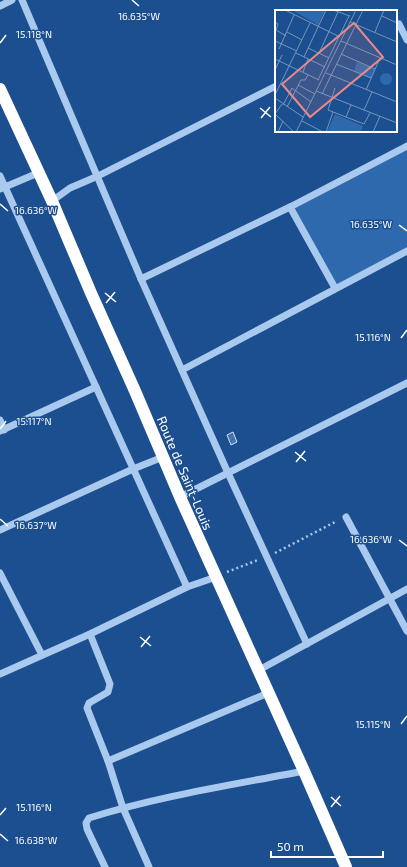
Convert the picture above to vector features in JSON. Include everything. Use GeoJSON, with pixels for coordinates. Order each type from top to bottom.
{"type":"FeatureCollection","features":[{"type":"Feature","properties":{"kind":"highway","name":"Route de Saint-Louis"},"geometry":{"type":"LineString","coordinates":[[0,89],[52,201],[180,497],[259,670],[346,867]]}},
{"type":"Feature","properties":{"kind":"street"},"geometry":{"type":"LineString","coordinates":[[0,6],[12,0]]}},
{"type":"Feature","properties":{"kind":"street"},"geometry":{"type":"LineString","coordinates":[[22,0],[141,280],[228,473],[308,644]]}},
{"type":"Feature","properties":{"kind":"street"},"geometry":{"type":"LineString","coordinates":[[407,20],[398,25],[407,40]]}},
{"type":"Feature","properties":{"kind":"street"},"geometry":{"type":"LineString","coordinates":[[52,201],[70,188],[98,176],[275,87]]}},
{"type":"Feature","properties":{"kind":"street"},"geometry":{"type":"LineString","coordinates":[[141,280],[290,207],[407,146]]}},
{"type":"Feature","properties":{"kind":"street"},"geometry":{"type":"LineString","coordinates":[[3,188],[38,173]]}},
{"type":"Feature","properties":{"kind":"street"},"geometry":{"type":"LineString","coordinates":[[0,176],[3,188],[187,587]]}},
{"type":"Feature","properties":{"kind":"street"},"geometry":{"type":"LineString","coordinates":[[290,207],[335,288]]}},
{"type":"Feature","properties":{"kind":"street"},"geometry":{"type":"LineString","coordinates":[[182,370],[407,251]]}},
{"type":"Feature","properties":{"kind":"street"},"geometry":{"type":"LineString","coordinates":[[180,497],[407,383]]}},
{"type":"Feature","properties":{"kind":"street"},"geometry":{"type":"LineString","coordinates":[[0,420],[2,430],[96,387]]}},
{"type":"Feature","properties":{"kind":"street"},"geometry":{"type":"LineString","coordinates":[[0,530],[133,468],[163,457]]}},
{"type":"Feature","properties":{"kind":"street"},"geometry":{"type":"LineString","coordinates":[[346,517],[407,631]]}},
{"type":"Feature","properties":{"kind":"street"},"geometry":{"type":"LineString","coordinates":[[0,573],[42,655]]}},
{"type":"Feature","properties":{"kind":"street"},"geometry":{"type":"LineString","coordinates":[[0,674],[90,634],[187,587],[216,577]]}},
{"type":"Feature","properties":{"kind":"street"},"geometry":{"type":"LineString","coordinates":[[259,670],[407,589]]}},
{"type":"Feature","properties":{"kind":"street"},"geometry":{"type":"LineString","coordinates":[[90,634],[110,684],[110,688],[108,692],[89,703],[87,708],[108,761],[123,808],[149,867]]}},
{"type":"Feature","properties":{"kind":"street"},"geometry":{"type":"LineString","coordinates":[[108,761],[268,693]]}},
{"type":"Feature","properties":{"kind":"street"},"geometry":{"type":"LineString","coordinates":[[104,867],[87,829],[86,823],[89,818],[177,795],[304,771]]}},
{"type":"Feature","properties":{"kind":"path"},"geometry":{"type":"LineString","coordinates":[[216,577],[267,557],[346,517]]}},
{"type":"Feature","properties":{"kind":"shaded area"},"geometry":{"type":"Polygon","coordinates":[[[407,146],[407,251],[335,288],[290,207],[407,146]]]}},
{"type":"Feature","properties":{"kind":"building"},"geometry":{"type":"Polygon","coordinates":[[[233,432],[237,442],[231,445],[227,435],[233,432]]]}}]}
